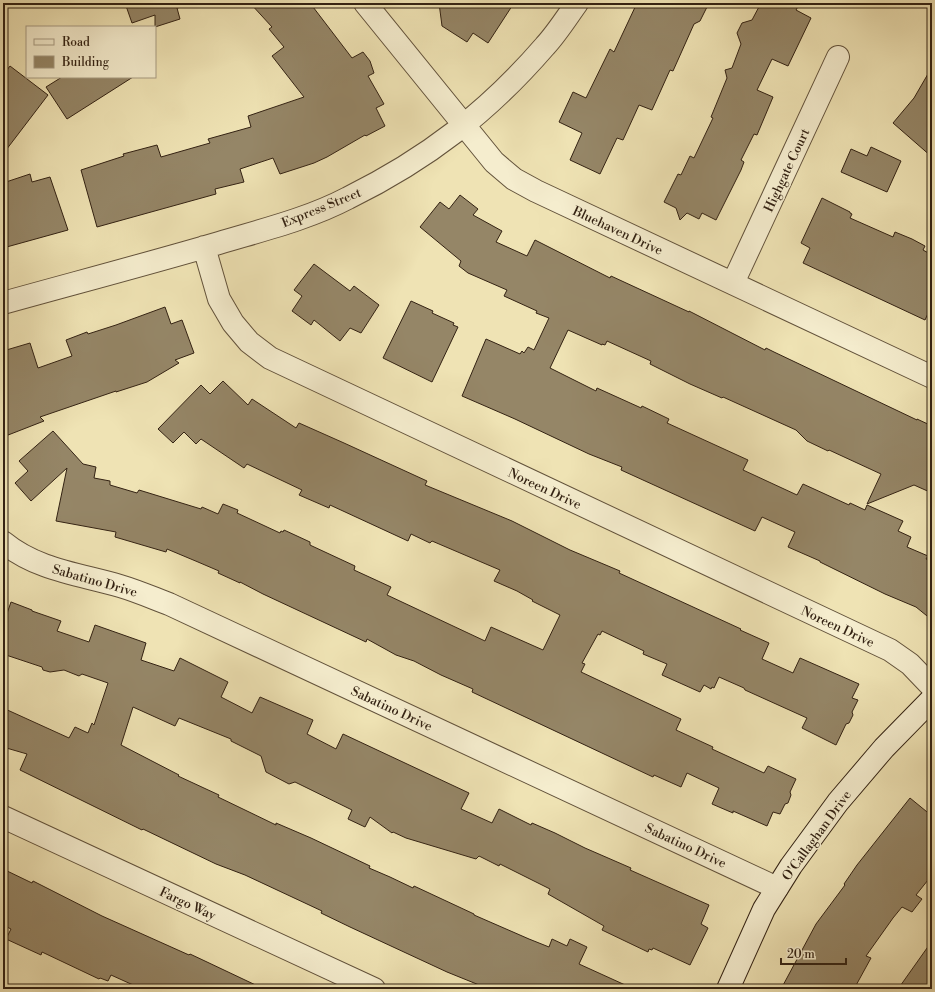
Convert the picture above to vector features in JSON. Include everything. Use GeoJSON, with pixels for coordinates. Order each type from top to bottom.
{"type":"FeatureCollection","features":[{"type":"Feature","properties":{"kind":"street","name":"Bluehaven Drive"},"geometry":{"type":"LineString","coordinates":[[365,3],[494,162],[514,179],[536,191],[932,377]]}},
{"type":"Feature","properties":{"kind":"street","name":"Express Street"},"geometry":{"type":"LineString","coordinates":[[3,303],[293,221],[347,199],[397,172],[446,140],[464,126],[512,83],[546,45],[577,3]]}},
{"type":"Feature","properties":{"kind":"street","name":"Highgate Court"},"geometry":{"type":"LineString","coordinates":[[733,283],[838,57]]}},
{"type":"Feature","properties":{"kind":"street","name":"Noreen Drive"},"geometry":{"type":"LineString","coordinates":[[204,247],[219,299],[233,323],[249,342],[270,358],[890,650],[910,664],[932,687]]}},
{"type":"Feature","properties":{"kind":"street","name":"Sabatino Drive"},"geometry":{"type":"LineString","coordinates":[[3,542],[14,551],[39,564],[64,572],[121,586],[169,604],[777,888]]}},
{"type":"Feature","properties":{"kind":"street","name":"O'Callaghan Drive"},"geometry":{"type":"LineString","coordinates":[[728,989],[764,909],[791,866],[838,802],[884,748],[932,699]]}},
{"type":"Feature","properties":{"kind":"street","name":"Fargo Way"},"geometry":{"type":"LineString","coordinates":[[3,817],[374,989]]}},
{"type":"Feature","properties":{"kind":"building"},"geometry":{"type":"Polygon","coordinates":[[[125,3],[181,3],[182,7],[177,8],[180,19],[156,27],[155,15],[132,23],[125,3]]]}},
{"type":"Feature","properties":{"kind":"building"},"geometry":{"type":"Polygon","coordinates":[[[250,3],[310,3],[352,58],[363,52],[370,61],[374,73],[368,76],[384,104],[376,108],[385,126],[366,136],[365,135],[314,163],[280,174],[273,158],[240,169],[244,182],[215,189],[216,194],[97,227],[81,170],[124,156],[123,154],[157,145],[161,157],[210,143],[208,139],[251,127],[248,116],[304,97],[272,56],[284,47],[269,29],[272,27],[250,3]]]}},
{"type":"Feature","properties":{"kind":"building"},"geometry":{"type":"Polygon","coordinates":[[[439,3],[514,3],[488,43],[473,33],[467,42],[442,26],[439,3]]]}},
{"type":"Feature","properties":{"kind":"building"},"geometry":{"type":"Polygon","coordinates":[[[637,3],[709,3],[700,21],[694,24],[673,71],[670,70],[652,110],[639,105],[623,140],[617,138],[600,174],[570,160],[582,133],[559,122],[573,92],[586,98],[610,49],[614,52],[637,3]]]}},
{"type":"Feature","properties":{"kind":"building"},"geometry":{"type":"Polygon","coordinates":[[[761,3],[800,3],[796,10],[811,18],[788,66],[772,59],[757,90],[773,97],[757,135],[754,134],[741,160],[744,162],[741,170],[716,220],[702,213],[699,219],[687,213],[680,220],[676,208],[664,202],[678,174],[681,175],[690,156],[694,158],[713,118],[711,117],[727,78],[725,70],[732,68],[741,44],[737,33],[742,23],[752,20],[761,3]]]}},
{"type":"Feature","properties":{"kind":"building"},"geometry":{"type":"Polygon","coordinates":[[[10,66],[48,95],[3,154],[3,75],[10,66]]]}},
{"type":"Feature","properties":{"kind":"building"},"geometry":{"type":"Polygon","coordinates":[[[932,67],[932,157],[893,123],[914,98],[932,67]]]}},
{"type":"Feature","properties":{"kind":"building"},"geometry":{"type":"Polygon","coordinates":[[[60,78],[131,78],[67,119],[46,87],[60,78]]]}},
{"type":"Feature","properties":{"kind":"building"},"geometry":{"type":"Polygon","coordinates":[[[871,147],[901,161],[887,192],[841,172],[851,149],[867,156],[871,147]]]}},
{"type":"Feature","properties":{"kind":"building"},"geometry":{"type":"Polygon","coordinates":[[[30,174],[32,182],[50,177],[68,230],[3,248],[3,183],[30,174]]]}},
{"type":"Feature","properties":{"kind":"building"},"geometry":{"type":"Polygon","coordinates":[[[460,195],[478,209],[473,215],[502,231],[496,242],[527,256],[535,240],[610,278],[611,276],[689,311],[765,350],[766,348],[932,426],[932,493],[914,485],[867,504],[881,474],[807,441],[796,430],[723,397],[722,398],[690,384],[650,364],[651,361],[607,341],[605,345],[602,345],[568,330],[550,368],[596,391],[597,388],[641,408],[642,406],[669,419],[667,423],[748,460],[743,470],[797,495],[803,484],[849,505],[850,503],[865,510],[867,505],[903,521],[898,531],[911,537],[907,547],[928,556],[926,559],[932,562],[932,620],[916,607],[885,594],[820,561],[788,547],[795,532],[762,517],[755,531],[621,470],[622,467],[589,454],[462,396],[486,339],[520,354],[522,351],[524,353],[528,347],[534,350],[549,318],[536,313],[537,311],[504,296],[507,290],[468,273],[459,266],[461,261],[420,227],[440,202],[449,209],[460,195]]]}},
{"type":"Feature","properties":{"kind":"building"},"geometry":{"type":"Polygon","coordinates":[[[822,198],[850,212],[852,214],[850,218],[893,237],[895,232],[925,246],[923,250],[932,255],[932,305],[925,320],[803,263],[810,248],[801,243],[822,198]]]}},
{"type":"Feature","properties":{"kind":"building"},"geometry":{"type":"Polygon","coordinates":[[[314,264],[350,291],[354,286],[379,305],[361,333],[350,328],[340,341],[314,320],[311,325],[292,311],[302,296],[294,290],[314,264]]]}},
{"type":"Feature","properties":{"kind":"building"},"geometry":{"type":"Polygon","coordinates":[[[411,301],[433,311],[432,313],[454,323],[453,325],[458,327],[432,382],[383,358],[411,301]]]}},
{"type":"Feature","properties":{"kind":"building"},"geometry":{"type":"Polygon","coordinates":[[[165,307],[171,324],[182,320],[194,353],[175,360],[179,363],[147,382],[40,417],[44,421],[3,437],[3,351],[30,343],[38,368],[72,356],[66,340],[87,332],[88,334],[116,325],[165,307]]]}},
{"type":"Feature","properties":{"kind":"building"},"geometry":{"type":"Polygon","coordinates":[[[223,381],[248,405],[252,399],[296,428],[299,423],[344,443],[427,481],[425,485],[512,521],[570,550],[620,571],[619,573],[769,643],[762,659],[793,673],[800,658],[859,684],[852,698],[858,700],[852,712],[853,715],[849,723],[846,724],[836,745],[802,728],[807,718],[745,690],[744,688],[719,677],[714,688],[712,687],[711,689],[704,685],[700,692],[662,675],[667,664],[643,654],[644,651],[602,631],[600,635],[598,634],[582,663],[585,664],[581,672],[681,719],[676,730],[713,747],[712,749],[764,773],[768,766],[796,779],[790,792],[791,795],[788,803],[785,804],[780,814],[773,812],[767,826],[733,811],[733,813],[712,804],[719,788],[687,773],[681,787],[654,775],[653,777],[472,692],[473,689],[414,661],[396,655],[367,639],[366,642],[218,573],[219,571],[167,549],[166,552],[115,537],[116,532],[56,521],[67,468],[31,501],[15,483],[28,471],[19,461],[53,431],[83,464],[96,467],[94,478],[110,481],[110,485],[137,493],[139,490],[201,509],[202,507],[218,514],[223,504],[238,510],[237,513],[280,533],[284,530],[310,542],[310,545],[355,566],[354,570],[391,587],[387,595],[485,641],[491,627],[543,650],[560,615],[532,601],[533,600],[517,591],[494,581],[500,570],[432,541],[430,543],[411,534],[408,541],[330,505],[329,508],[299,495],[302,490],[247,464],[244,468],[201,439],[196,444],[184,432],[173,443],[158,429],[201,385],[210,394],[223,381]]]}},
{"type":"Feature","properties":{"kind":"building"},"geometry":{"type":"Polygon","coordinates":[[[11,602],[61,621],[57,631],[89,642],[95,625],[146,643],[141,660],[174,671],[180,658],[228,682],[221,697],[252,713],[260,697],[313,720],[307,734],[336,749],[343,734],[469,793],[461,809],[492,823],[499,809],[531,825],[532,823],[555,833],[631,868],[630,870],[709,905],[701,924],[708,928],[690,965],[653,948],[652,950],[649,949],[648,952],[602,930],[604,926],[548,894],[550,889],[500,864],[499,866],[479,856],[476,859],[406,838],[393,832],[392,833],[370,817],[365,827],[348,819],[352,810],[295,782],[289,784],[266,772],[261,756],[231,741],[231,739],[179,718],[175,726],[133,707],[121,745],[179,775],[178,776],[219,795],[218,797],[276,825],[276,823],[311,838],[370,866],[369,868],[413,888],[414,886],[474,915],[529,939],[549,947],[552,939],[567,946],[570,939],[587,947],[579,964],[634,989],[489,989],[447,972],[350,927],[321,913],[322,911],[245,875],[216,864],[143,829],[142,830],[20,770],[27,754],[3,747],[3,708],[69,738],[75,727],[88,733],[92,723],[94,725],[108,683],[82,674],[79,676],[64,670],[50,672],[43,670],[42,667],[3,654],[3,625],[11,602]]]}},
{"type":"Feature","properties":{"kind":"building"},"geometry":{"type":"Polygon","coordinates":[[[910,798],[932,816],[932,875],[916,895],[922,899],[912,912],[902,907],[893,918],[866,956],[871,958],[854,989],[781,989],[816,924],[845,885],[844,884],[857,865],[910,798]]]}},
{"type":"Feature","properties":{"kind":"building"},"geometry":{"type":"Polygon","coordinates":[[[3,869],[32,883],[33,881],[102,916],[189,955],[190,954],[264,989],[142,989],[111,975],[108,981],[99,979],[42,952],[41,955],[6,939],[11,929],[3,925],[3,869]]]}},
{"type":"Feature","properties":{"kind":"building"},"geometry":{"type":"Polygon","coordinates":[[[932,941],[932,989],[898,989],[932,941]]]}}]}
